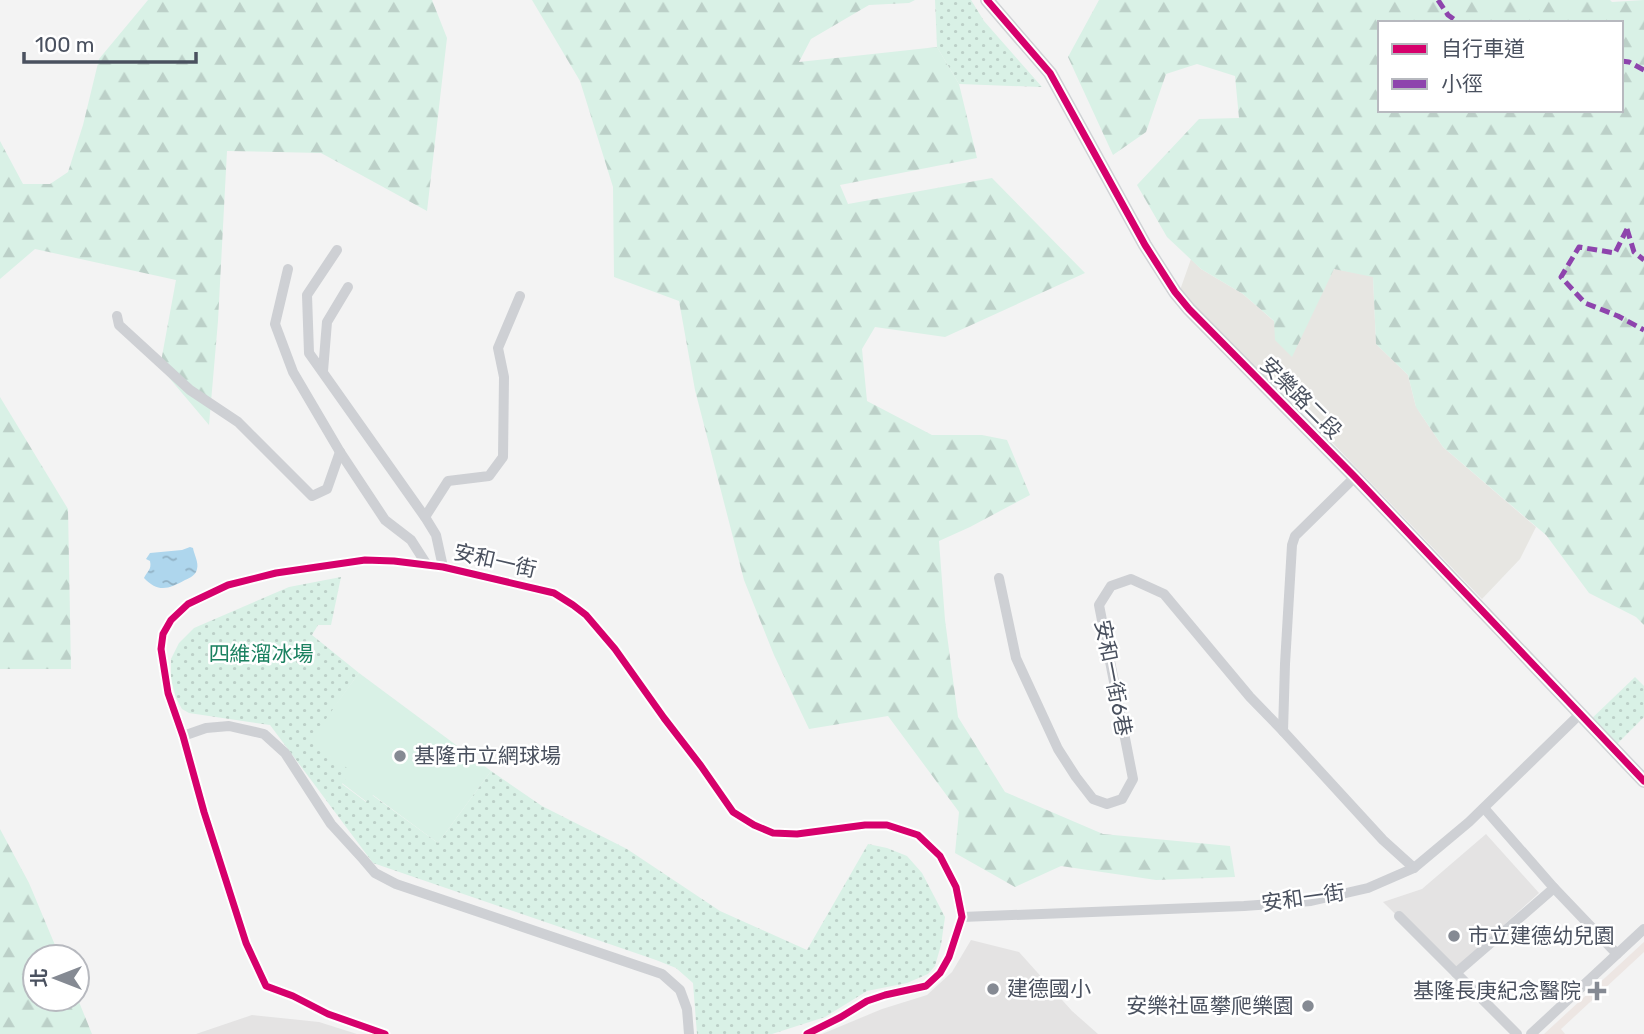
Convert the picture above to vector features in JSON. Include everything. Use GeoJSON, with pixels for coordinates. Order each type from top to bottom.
{"type":"FeatureCollection","features":[{"type":"Feature","properties":{"kind":"street","name":"安樂路二段"},"geometry":{"type":"LineString","coordinates":[[988,0],[1050,73],[1145,245],[1189,309],[1355,477],[1644,781]]}},
{"type":"Feature","properties":{"kind":"street"},"geometry":{"type":"LineString","coordinates":[[337,250],[307,295],[309,353],[425,517],[436,535],[443,567]]}},
{"type":"Feature","properties":{"kind":"street"},"geometry":{"type":"LineString","coordinates":[[288,269],[275,324],[293,372],[340,452],[385,520],[411,540],[426,565]]}},
{"type":"Feature","properties":{"kind":"street"},"geometry":{"type":"LineString","coordinates":[[323,371],[327,322],[348,287]]}},
{"type":"Feature","properties":{"kind":"street"},"geometry":{"type":"LineString","coordinates":[[425,517],[448,481],[489,476],[503,457],[504,377],[498,348],[520,296]]}},
{"type":"Feature","properties":{"kind":"street"},"geometry":{"type":"LineString","coordinates":[[117,316],[119,325],[129,335],[190,390],[239,422],[312,496],[327,489],[340,452]]}},
{"type":"Feature","properties":{"kind":"street"},"geometry":{"type":"LineString","coordinates":[[1283,731],[1292,545],[1295,537],[1355,477]]}},
{"type":"Feature","properties":{"kind":"street","name":"安和一街"},"geometry":{"type":"LineString","coordinates":[[385,1034],[328,1014],[267,986],[246,943],[168,693],[161,649],[163,635],[172,620],[188,604],[228,585],[276,573],[365,560],[443,567],[554,593],[586,615],[615,649],[733,812],[773,833],[797,834],[865,825],[887,825],[918,835],[940,856],[956,887],[962,916],[1244,906],[1311,901],[1368,888],[1414,868],[1469,822],[1580,714]]}},
{"type":"Feature","properties":{"kind":"street","name":"安和一街6巷"},"geometry":{"type":"LineString","coordinates":[[999,578],[1016,658],[1058,749],[1093,799],[1107,804],[1122,799],[1133,779],[1099,605],[1111,586],[1131,579],[1164,594],[1250,697],[1383,840],[1414,868]]}},
{"type":"Feature","properties":{"kind":"street"},"geometry":{"type":"LineString","coordinates":[[183,736],[206,728],[229,726],[264,734],[285,753],[331,824],[376,873],[396,884],[662,974],[680,989],[687,1009],[689,1034]]}},
{"type":"Feature","properties":{"kind":"street"},"geometry":{"type":"LineString","coordinates":[[1484,808],[1554,888],[1617,954]]}},
{"type":"Feature","properties":{"kind":"street"},"geometry":{"type":"LineString","coordinates":[[1455,973],[1554,888]]}},
{"type":"Feature","properties":{"kind":"street"},"geometry":{"type":"LineString","coordinates":[[807,1034],[867,1002],[926,986],[940,973],[949,957],[962,916]]}},
{"type":"Feature","properties":{"kind":"street"},"geometry":{"type":"LineString","coordinates":[[1399,916],[1517,1034]]}},
{"type":"Feature","properties":{"kind":"street"},"geometry":{"type":"LineString","coordinates":[[1531,1034],[1644,929]]}},
{"type":"Feature","properties":{"kind":"shaded area"},"geometry":{"type":"Polygon","coordinates":[[[1191,259],[1201,269],[1243,294],[1275,322],[1335,269],[1373,276],[1376,344],[1408,375],[1416,407],[1443,447],[1536,527],[1520,559],[1482,599],[1283,391],[1276,397],[1179,293],[1191,259]]]}},
{"type":"Feature","properties":{"kind":"shaded area","name":"市立建德幼兒園"},"geometry":{"type":"Polygon","coordinates":[[[1486,834],[1539,893],[1453,971],[1383,902],[1422,889],[1486,834]]]}},
{"type":"Feature","properties":{"kind":"shaded area","name":"建德國小"},"geometry":{"type":"Polygon","coordinates":[[[971,940],[1019,952],[1072,1011],[1098,1034],[822,1034],[882,1009],[927,995],[952,972],[971,940]]]}},
{"type":"Feature","properties":{"kind":"shaded area","name":"基隆長庚紀念醫院"},"geometry":{"type":"Polygon","coordinates":[[[1644,942],[1644,952],[1561,1029],[1565,1034],[1544,1034],[1644,942]]]}},
{"type":"Feature","properties":{"kind":"shaded area"},"geometry":{"type":"Polygon","coordinates":[[[252,1015],[319,1022],[357,1034],[196,1034],[252,1015]]]}},
{"type":"Feature","properties":{"kind":"green space"},"geometry":{"type":"Polygon","coordinates":[[[148,0],[432,0],[447,38],[427,211],[321,153],[227,151],[218,321],[209,425],[160,367],[176,280],[35,249],[0,279],[0,141],[23,184],[50,184],[68,172],[99,59],[148,0]]]}},
{"type":"Feature","properties":{"kind":"green space"},"geometry":{"type":"Polygon","coordinates":[[[532,0],[915,0],[909,3],[869,5],[811,39],[799,62],[937,47],[959,84],[977,158],[840,185],[848,204],[992,178],[1085,273],[945,337],[875,327],[862,349],[867,401],[932,435],[982,435],[1007,440],[1030,495],[939,541],[945,620],[958,717],[1005,792],[1103,834],[1230,846],[1235,877],[1156,880],[1061,866],[1015,887],[955,853],[959,812],[888,716],[809,729],[774,655],[744,580],[695,390],[679,301],[614,277],[613,187],[580,81],[532,0]]]}},
{"type":"Feature","properties":{"kind":"green space"},"geometry":{"type":"Polygon","coordinates":[[[935,0],[971,0],[984,21],[1042,87],[959,84],[937,47],[935,0]]]}},
{"type":"Feature","properties":{"kind":"green space"},"geometry":{"type":"Polygon","coordinates":[[[1099,0],[1644,0],[1644,625],[1636,617],[1589,593],[1546,535],[1443,447],[1416,407],[1408,375],[1376,344],[1373,277],[1334,269],[1292,357],[1275,340],[1274,321],[1243,294],[1201,269],[1167,237],[1137,185],[1199,119],[1239,118],[1235,76],[1197,64],[1166,74],[1146,132],[1113,155],[1068,57],[1099,0]]]}},
{"type":"Feature","properties":{"kind":"green space"},"geometry":{"type":"Polygon","coordinates":[[[0,397],[68,509],[71,669],[0,669],[0,397]]]}},
{"type":"Feature","properties":{"kind":"green space","name":"四維溜冰場"},"geometry":{"type":"Polygon","coordinates":[[[341,577],[331,625],[318,625],[312,635],[359,673],[310,741],[351,771],[342,784],[366,802],[372,795],[438,843],[491,771],[542,806],[627,849],[720,911],[807,950],[868,844],[887,848],[907,856],[922,873],[945,917],[935,966],[928,974],[907,983],[867,991],[825,1017],[772,1034],[697,1034],[693,983],[676,968],[373,863],[270,725],[189,713],[182,709],[176,698],[171,679],[171,659],[179,643],[194,628],[289,587],[341,577]]]}},
{"type":"Feature","properties":{"kind":"green space","name":"基隆市立網球場"},"geometry":{"type":"Polygon","coordinates":[[[359,673],[491,771],[438,843],[373,795],[367,802],[342,783],[350,771],[309,741],[359,673]]]}},
{"type":"Feature","properties":{"kind":"green space"},"geometry":{"type":"Polygon","coordinates":[[[1635,677],[1644,686],[1644,717],[1612,749],[1587,723],[1635,677]]]}},
{"type":"Feature","properties":{"kind":"green space"},"geometry":{"type":"Polygon","coordinates":[[[0,829],[29,883],[54,943],[21,943],[21,1013],[83,1013],[92,1034],[0,1034],[0,829]]]}},
{"type":"Feature","properties":{"kind":"water"},"geometry":{"type":"Polygon","coordinates":[[[193,548],[197,561],[195,573],[191,577],[164,588],[154,586],[144,578],[150,566],[150,561],[146,559],[150,553],[193,548]]]}},
{"type":"Feature","properties":{"kind":"marked path"},"geometry":{"type":"LineString","coordinates":[[1438,0],[1448,15],[1456,21]]}},
{"type":"Feature","properties":{"kind":"marked path"},"geometry":{"type":"LineString","coordinates":[[1623,61],[1644,70]]}},
{"type":"Feature","properties":{"kind":"marked path"},"geometry":{"type":"LineString","coordinates":[[1627,229],[1615,253],[1579,247],[1561,277],[1585,303],[1644,330]]}},
{"type":"Feature","properties":{"kind":"marked path"},"geometry":{"type":"LineString","coordinates":[[1627,229],[1634,252],[1644,260]]}},
{"type":"Feature","properties":{"kind":"cycle path"},"geometry":{"type":"LineString","coordinates":[[987,0],[1050,73],[1145,245],[1189,309],[1355,477],[1644,781]]}},
{"type":"Feature","properties":{"kind":"cycle path"},"geometry":{"type":"LineString","coordinates":[[385,1034],[328,1014],[266,986],[246,943],[168,693],[161,649],[163,634],[171,620],[188,604],[228,585],[276,573],[365,560],[443,567],[554,593],[586,615],[615,649],[733,812],[773,833],[797,834],[865,825],[887,825],[918,835],[940,856],[956,887],[962,917],[949,957],[940,973],[926,986],[867,1001],[807,1034]]}},
{"type":"Feature","properties":{"kind":"place","name":"基隆市立網球場"},"geometry":{"type":"Point","coordinates":[400,756]}},
{"type":"Feature","properties":{"kind":"place","name":"市立建德幼兒園"},"geometry":{"type":"Point","coordinates":[1454,936]}},
{"type":"Feature","properties":{"kind":"place","name":"建德國小"},"geometry":{"type":"Point","coordinates":[993,989]}},
{"type":"Feature","properties":{"kind":"place","name":"基隆長庚紀念醫院"},"geometry":{"type":"Point","coordinates":[1597,991]}},
{"type":"Feature","properties":{"kind":"place","name":"安樂社區攀爬樂園"},"geometry":{"type":"Point","coordinates":[1308,1006]}}]}
